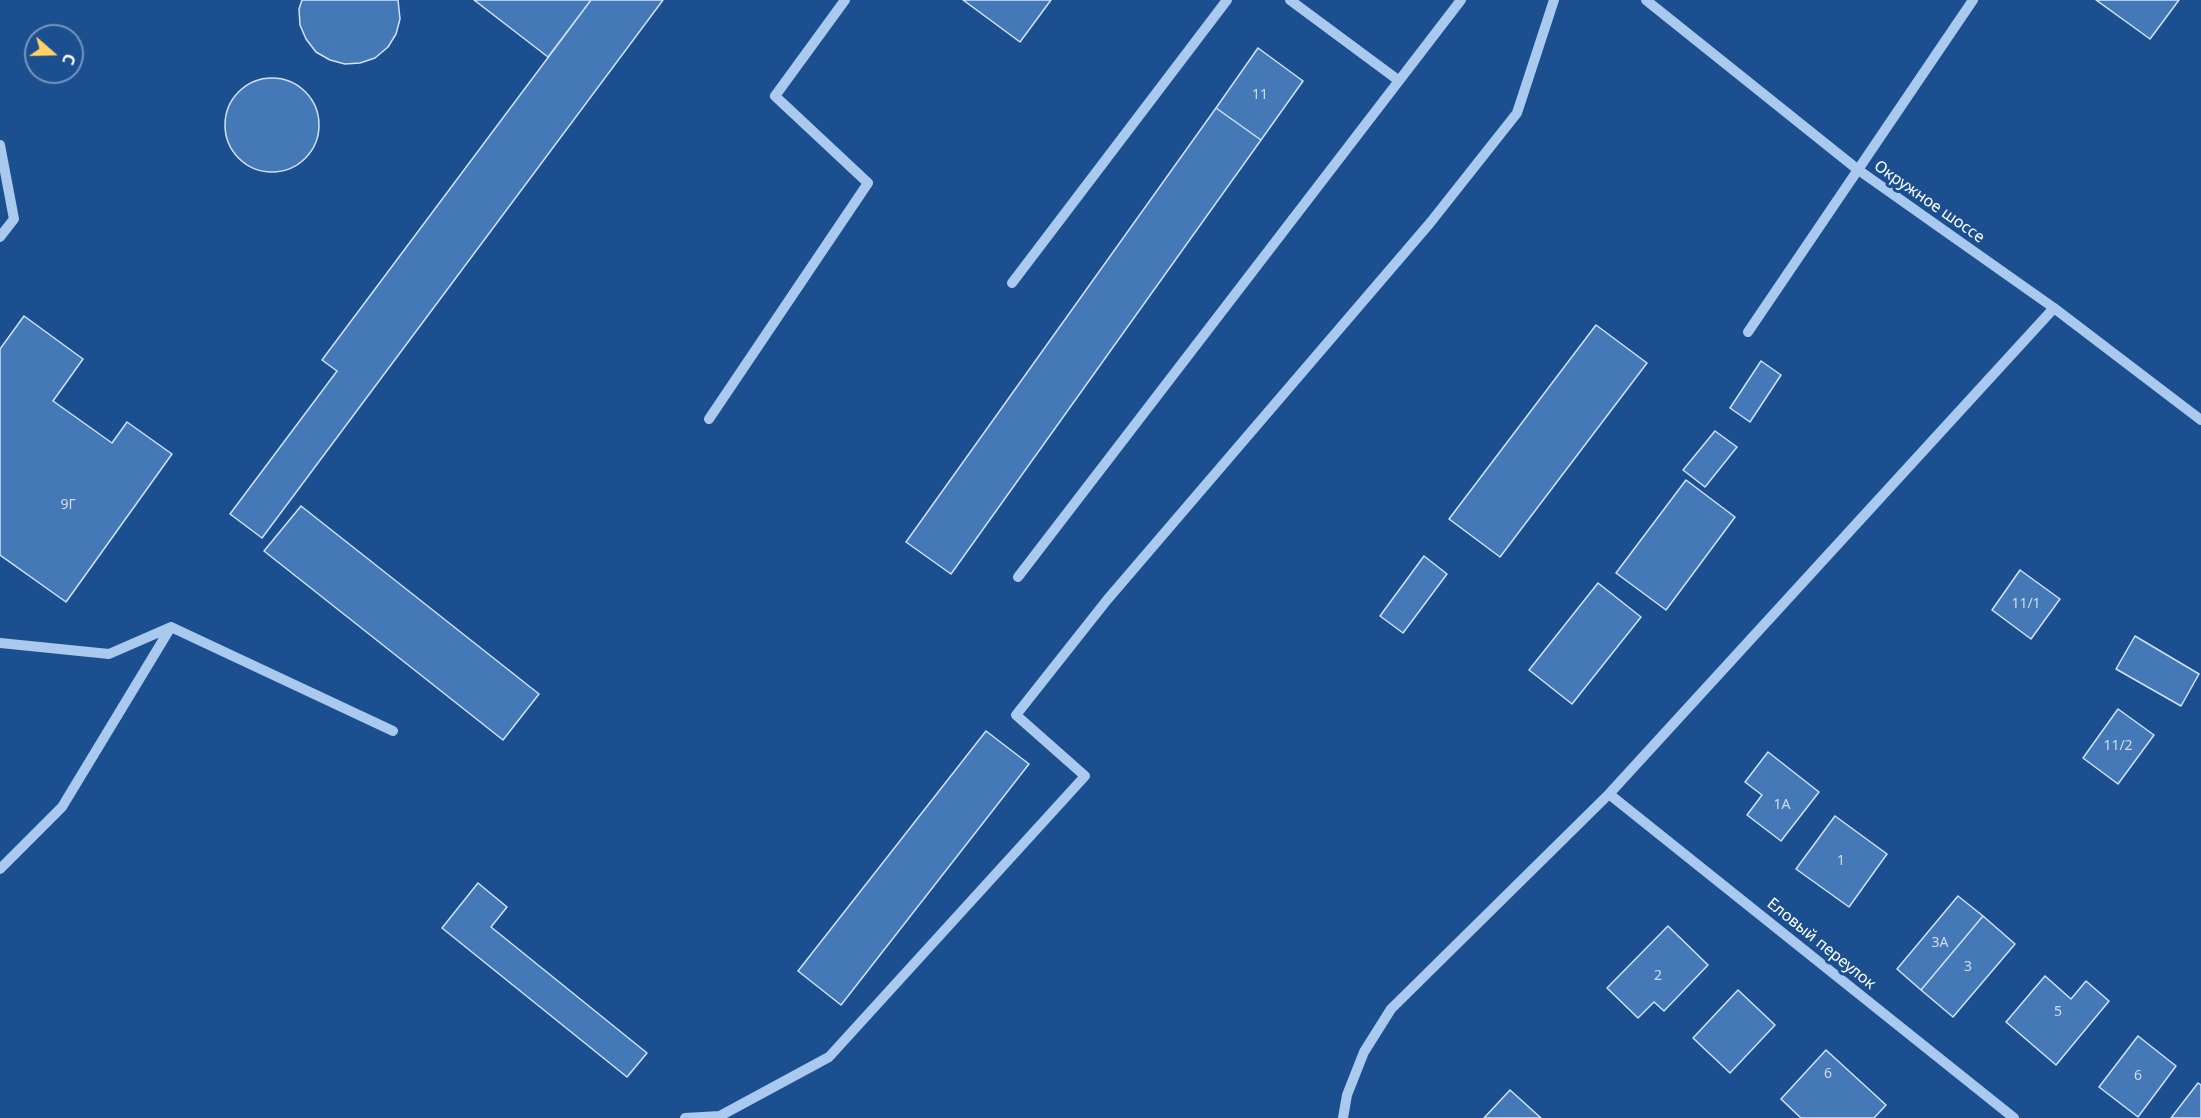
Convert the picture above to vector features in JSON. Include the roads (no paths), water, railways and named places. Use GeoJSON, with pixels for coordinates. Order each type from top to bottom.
{"type":"FeatureCollection","features":[{"type":"Feature","properties":{"kind":"street"},"geometry":{"type":"LineString","coordinates":[[709,419],[868,183],[775,96],[845,0]]}},
{"type":"Feature","properties":{"kind":"street"},"geometry":{"type":"LineString","coordinates":[[1012,283],[1227,0]]}},
{"type":"Feature","properties":{"kind":"street"},"geometry":{"type":"LineString","coordinates":[[1290,0],[1398,80]]}},
{"type":"Feature","properties":{"kind":"street"},"geometry":{"type":"LineString","coordinates":[[1018,578],[1461,0]]}},
{"type":"Feature","properties":{"kind":"street"},"geometry":{"type":"LineString","coordinates":[[685,1118],[720,1116],[829,1057],[1085,776],[1016,715],[1107,600],[1430,222],[1517,113],[1554,0]]}},
{"type":"Feature","properties":{"kind":"street","name":"Окружное шоссе"},"geometry":{"type":"LineString","coordinates":[[1646,0],[1857,169],[2054,308],[2201,420]]}},
{"type":"Feature","properties":{"kind":"street"},"geometry":{"type":"LineString","coordinates":[[1748,332],[1973,0]]}},
{"type":"Feature","properties":{"kind":"street"},"geometry":{"type":"LineString","coordinates":[[0,145],[15,219],[0,237]]}},
{"type":"Feature","properties":{"kind":"street"},"geometry":{"type":"LineString","coordinates":[[1343,1118],[1347,1095],[1364,1052],[1391,1009],[1609,794],[2054,308]]}},
{"type":"Feature","properties":{"kind":"street"},"geometry":{"type":"LineString","coordinates":[[0,643],[109,654],[171,627],[393,731]]}},
{"type":"Feature","properties":{"kind":"street"},"geometry":{"type":"LineString","coordinates":[[0,869],[62,807],[171,627]]}},
{"type":"Feature","properties":{"kind":"street","name":"Еловый переулок"},"geometry":{"type":"LineString","coordinates":[[1609,794],[2013,1118]]}}]}
